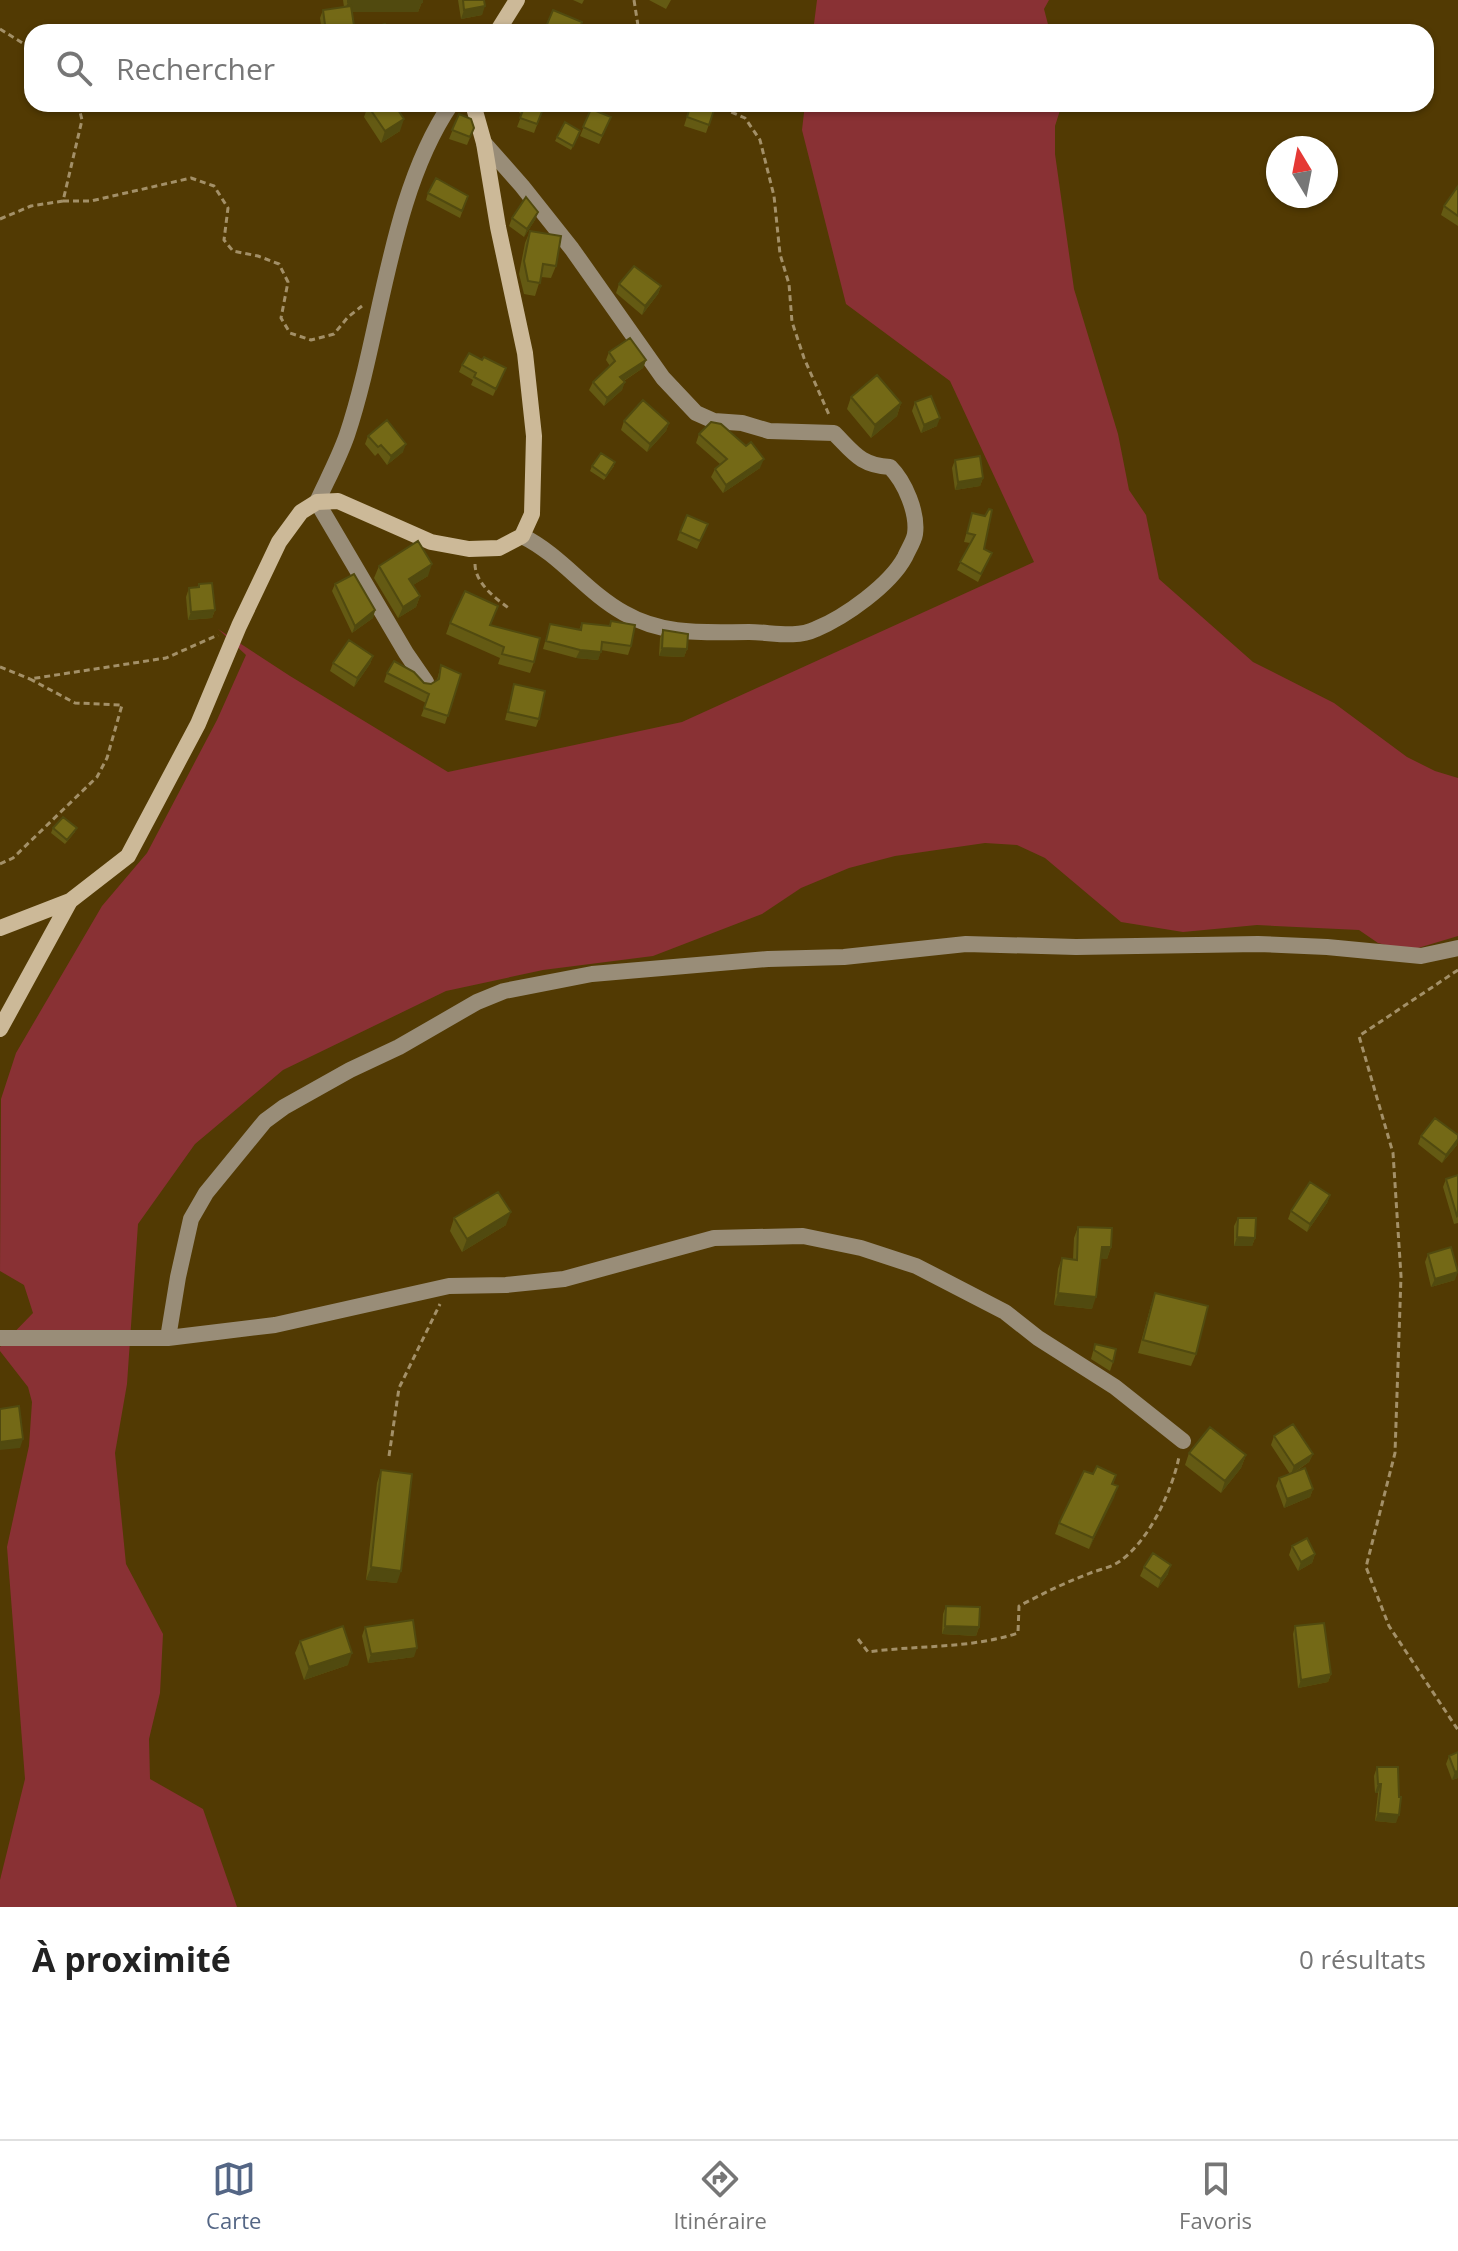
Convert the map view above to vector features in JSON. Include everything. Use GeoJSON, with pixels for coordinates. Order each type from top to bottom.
{"type":"FeatureCollection","features":[{"type":"Feature","properties":{"kind":"street"},"geometry":{"type":"LineString","coordinates":[[502,24],[517,0]]}},
{"type":"Feature","properties":{"kind":"street"},"geometry":{"type":"LineString","coordinates":[[317,502],[346,436],[399,227],[425,150],[446,112]]}},
{"type":"Feature","properties":{"kind":"street"},"geometry":{"type":"LineString","coordinates":[[0,928],[70,901],[128,856],[198,724],[279,542],[301,512],[317,502],[338,501],[431,542],[469,549],[499,548],[522,536],[532,514],[534,436],[525,353],[475,112]]}},
{"type":"Feature","properties":{"kind":"street"},"geometry":{"type":"LineString","coordinates":[[484,143],[572,249],[663,378],[696,413],[714,421],[742,423],[769,431],[834,433],[862,461],[872,466],[890,467],[899,476],[914,516],[915,536],[903,561],[888,579],[855,606],[814,630],[789,635],[682,632],[648,625],[603,600],[543,546],[522,536]]}},
{"type":"Feature","properties":{"kind":"street"},"geometry":{"type":"LineString","coordinates":[[317,502],[392,631],[426,682]]}},
{"type":"Feature","properties":{"kind":"street"},"geometry":{"type":"LineString","coordinates":[[0,1029],[70,901]]}},
{"type":"Feature","properties":{"kind":"street"},"geometry":{"type":"LineString","coordinates":[[168,1338],[191,1219],[206,1193],[265,1121],[337,1077],[399,1047],[477,1002],[504,991],[592,974],[768,959],[844,957],[966,944],[1076,947],[1258,944],[1421,956],[1458,948]]}},
{"type":"Feature","properties":{"kind":"street"},"geometry":{"type":"LineString","coordinates":[[0,1338],[168,1338],[275,1325],[449,1286],[506,1285],[564,1279],[714,1238],[803,1236],[861,1248],[916,1266],[1005,1312],[1038,1338],[1115,1387],[1183,1441]]}},
{"type":"Feature","properties":{"kind":"path"},"geometry":{"type":"LineString","coordinates":[[634,0],[638,24]]}},
{"type":"Feature","properties":{"kind":"path"},"geometry":{"type":"LineString","coordinates":[[0,29],[24,44]]}},
{"type":"Feature","properties":{"kind":"path"},"geometry":{"type":"LineString","coordinates":[[63,201],[82,120],[80,112]]}},
{"type":"Feature","properties":{"kind":"path"},"geometry":{"type":"LineString","coordinates":[[731,112],[745,118],[760,140],[774,196],[780,254],[789,284],[792,322],[804,358],[827,407],[834,433]]}},
{"type":"Feature","properties":{"kind":"path"},"geometry":{"type":"LineString","coordinates":[[0,219],[31,206],[91,201],[191,178],[214,186],[228,208],[224,240],[233,251],[279,264],[288,282],[281,318],[290,333],[311,340],[334,334],[357,310],[382,298]]}},
{"type":"Feature","properties":{"kind":"path"},"geometry":{"type":"LineString","coordinates":[[469,549],[475,560],[475,573],[495,598],[510,609]]}},
{"type":"Feature","properties":{"kind":"path"},"geometry":{"type":"LineString","coordinates":[[30,679],[166,658],[239,626]]}},
{"type":"Feature","properties":{"kind":"path"},"geometry":{"type":"LineString","coordinates":[[0,667],[75,703],[122,705],[107,758],[97,777],[13,858],[0,864]]}},
{"type":"Feature","properties":{"kind":"path"},"geometry":{"type":"LineString","coordinates":[[1458,970],[1359,1036],[1393,1153],[1401,1276],[1395,1453],[1366,1567],[1389,1626],[1458,1730]]}},
{"type":"Feature","properties":{"kind":"path"},"geometry":{"type":"LineString","coordinates":[[389,1456],[399,1388],[449,1286]]}},
{"type":"Feature","properties":{"kind":"path"},"geometry":{"type":"LineString","coordinates":[[858,1639],[868,1652],[990,1642],[1018,1633],[1019,1606],[1052,1588],[1117,1564],[1138,1543],[1157,1515],[1175,1479],[1183,1441]]}},
{"type":"Feature","properties":{"kind":"shaded area"},"geometry":{"type":"Polygon","coordinates":[[[817,0],[1049,0],[1044,9],[1048,24],[814,24],[817,0]]]}},
{"type":"Feature","properties":{"kind":"shaded area"},"geometry":{"type":"Polygon","coordinates":[[[804,112],[1059,112],[1055,126],[1055,154],[1074,289],[1118,434],[1129,490],[1146,515],[1159,579],[1253,662],[1334,703],[1407,757],[1458,778],[1458,936],[1408,951],[1378,943],[1359,930],[1257,925],[1183,932],[1121,922],[1045,858],[1017,845],[985,843],[895,856],[849,868],[801,888],[762,914],[653,956],[543,970],[446,991],[283,1070],[195,1144],[138,1224],[127,1384],[115,1453],[126,1564],[163,1634],[160,1693],[149,1739],[150,1779],[203,1809],[237,1907],[0,1907],[0,1880],[25,1779],[7,1547],[29,1446],[32,1402],[28,1387],[0,1347],[33,1313],[24,1285],[0,1271],[1,1099],[16,1053],[102,906],[147,853],[217,720],[246,655],[218,629],[448,772],[682,722],[1034,562],[950,381],[846,304],[802,130],[804,112]]]}},
{"type":"Feature","properties":{"kind":"building"},"geometry":{"type":"Polygon","coordinates":[[[422,0],[422,2],[348,2],[422,0]]]}},
{"type":"Feature","properties":{"kind":"building"},"geometry":{"type":"Polygon","coordinates":[[[463,0],[484,0],[485,6],[464,10],[463,0]]]}},
{"type":"Feature","properties":{"kind":"building"},"geometry":{"type":"Polygon","coordinates":[[[351,6],[354,24],[325,24],[323,10],[351,6]]]}},
{"type":"Feature","properties":{"kind":"building"},"geometry":{"type":"Polygon","coordinates":[[[553,10],[582,22],[581,24],[547,24],[553,10]]]}},
{"type":"Feature","properties":{"kind":"building"},"geometry":{"type":"Polygon","coordinates":[[[372,112],[399,112],[404,119],[385,131],[372,112]]]}},
{"type":"Feature","properties":{"kind":"building"},"geometry":{"type":"Polygon","coordinates":[[[522,112],[542,112],[537,124],[520,118],[522,112]]]}},
{"type":"Feature","properties":{"kind":"building"},"geometry":{"type":"Polygon","coordinates":[[[590,112],[611,117],[602,136],[583,127],[590,112]]]}},
{"type":"Feature","properties":{"kind":"building"},"geometry":{"type":"Polygon","coordinates":[[[689,112],[713,112],[709,125],[687,117],[689,112]]]}},
{"type":"Feature","properties":{"kind":"building"},"geometry":{"type":"Polygon","coordinates":[[[459,114],[471,119],[474,128],[470,137],[452,130],[459,114]]]}},
{"type":"Feature","properties":{"kind":"building"},"geometry":{"type":"Polygon","coordinates":[[[565,122],[580,131],[573,146],[557,137],[565,122]]]}},
{"type":"Feature","properties":{"kind":"building"},"geometry":{"type":"Polygon","coordinates":[[[436,178],[468,196],[462,211],[428,193],[436,178]]]}},
{"type":"Feature","properties":{"kind":"building"},"geometry":{"type":"Polygon","coordinates":[[[1458,186],[1458,216],[1444,206],[1458,186]]]}},
{"type":"Feature","properties":{"kind":"building"},"geometry":{"type":"Polygon","coordinates":[[[526,197],[538,212],[527,229],[512,218],[526,197]]]}},
{"type":"Feature","properties":{"kind":"building"},"geometry":{"type":"Polygon","coordinates":[[[530,231],[561,236],[556,266],[543,264],[540,283],[528,281],[524,261],[530,231]]]}},
{"type":"Feature","properties":{"kind":"building"},"geometry":{"type":"Polygon","coordinates":[[[634,266],[661,286],[645,306],[619,284],[634,266]]]}},
{"type":"Feature","properties":{"kind":"building"},"geometry":{"type":"Polygon","coordinates":[[[630,338],[646,360],[620,377],[625,382],[607,398],[593,382],[615,361],[609,352],[630,338]]]}},
{"type":"Feature","properties":{"kind":"building"},"geometry":{"type":"Polygon","coordinates":[[[469,353],[506,368],[496,389],[474,377],[476,373],[462,365],[469,353]]]}},
{"type":"Feature","properties":{"kind":"building"},"geometry":{"type":"Polygon","coordinates":[[[877,375],[901,403],[875,425],[851,397],[877,375]]]}},
{"type":"Feature","properties":{"kind":"building"},"geometry":{"type":"Polygon","coordinates":[[[931,396],[940,418],[924,425],[915,402],[931,396]]]}},
{"type":"Feature","properties":{"kind":"building"},"geometry":{"type":"Polygon","coordinates":[[[643,400],[669,423],[650,444],[624,421],[643,400]]]}},
{"type":"Feature","properties":{"kind":"building"},"geometry":{"type":"Polygon","coordinates":[[[387,420],[406,444],[391,456],[368,436],[387,420]]]}},
{"type":"Feature","properties":{"kind":"building"},"geometry":{"type":"Polygon","coordinates":[[[711,422],[721,424],[746,446],[751,442],[764,459],[726,485],[715,469],[727,459],[699,434],[711,422]]]}},
{"type":"Feature","properties":{"kind":"building"},"geometry":{"type":"Polygon","coordinates":[[[601,453],[615,462],[606,476],[592,466],[601,453]]]}},
{"type":"Feature","properties":{"kind":"building"},"geometry":{"type":"Polygon","coordinates":[[[980,456],[983,478],[958,482],[955,460],[980,456]]]}},
{"type":"Feature","properties":{"kind":"building"},"geometry":{"type":"Polygon","coordinates":[[[989,509],[992,510],[984,549],[992,553],[981,574],[960,562],[975,535],[967,533],[972,513],[985,516],[989,509]]]}},
{"type":"Feature","properties":{"kind":"building"},"geometry":{"type":"Polygon","coordinates":[[[687,515],[708,524],[700,541],[680,532],[687,515]]]}},
{"type":"Feature","properties":{"kind":"building"},"geometry":{"type":"Polygon","coordinates":[[[418,541],[432,564],[409,579],[420,596],[403,607],[379,566],[418,541]]]}},
{"type":"Feature","properties":{"kind":"building"},"geometry":{"type":"Polygon","coordinates":[[[354,574],[375,610],[355,626],[335,584],[354,574]]]}},
{"type":"Feature","properties":{"kind":"building"},"geometry":{"type":"Polygon","coordinates":[[[212,583],[215,610],[191,612],[189,588],[212,583]]]}},
{"type":"Feature","properties":{"kind":"building"},"geometry":{"type":"Polygon","coordinates":[[[465,591],[498,606],[490,625],[540,638],[534,662],[502,654],[504,647],[450,623],[465,591]]]}},
{"type":"Feature","properties":{"kind":"building"},"geometry":{"type":"Polygon","coordinates":[[[611,621],[635,625],[631,646],[602,642],[601,652],[546,641],[550,624],[581,630],[582,623],[610,626],[611,621]]]}},
{"type":"Feature","properties":{"kind":"building"},"geometry":{"type":"Polygon","coordinates":[[[663,630],[688,634],[687,649],[662,648],[663,630]]]}},
{"type":"Feature","properties":{"kind":"building"},"geometry":{"type":"Polygon","coordinates":[[[349,640],[373,656],[357,678],[333,663],[349,640]]]}},
{"type":"Feature","properties":{"kind":"building"},"geometry":{"type":"Polygon","coordinates":[[[394,661],[414,672],[424,683],[431,684],[439,679],[441,665],[461,674],[448,716],[424,708],[429,694],[387,673],[394,661]]]}},
{"type":"Feature","properties":{"kind":"building"},"geometry":{"type":"Polygon","coordinates":[[[514,684],[545,691],[539,719],[508,712],[514,684]]]}},
{"type":"Feature","properties":{"kind":"building"},"geometry":{"type":"Polygon","coordinates":[[[63,817],[77,828],[67,840],[53,828],[63,817]]]}},
{"type":"Feature","properties":{"kind":"building"},"geometry":{"type":"Polygon","coordinates":[[[1435,1118],[1458,1135],[1446,1155],[1421,1136],[1435,1118]]]}},
{"type":"Feature","properties":{"kind":"building"},"geometry":{"type":"Polygon","coordinates":[[[1458,1175],[1458,1215],[1457,1216],[1446,1179],[1458,1175]]]}},
{"type":"Feature","properties":{"kind":"building"},"geometry":{"type":"Polygon","coordinates":[[[1310,1182],[1330,1195],[1310,1224],[1291,1211],[1310,1182]]]}},
{"type":"Feature","properties":{"kind":"building"},"geometry":{"type":"Polygon","coordinates":[[[498,1192],[511,1212],[467,1239],[454,1218],[498,1192]]]}},
{"type":"Feature","properties":{"kind":"building"},"geometry":{"type":"Polygon","coordinates":[[[1238,1218],[1256,1218],[1255,1238],[1237,1237],[1238,1218]]]}},
{"type":"Feature","properties":{"kind":"building"},"geometry":{"type":"Polygon","coordinates":[[[1078,1227],[1112,1228],[1111,1247],[1102,1247],[1096,1297],[1058,1293],[1062,1258],[1077,1260],[1078,1227]]]}},
{"type":"Feature","properties":{"kind":"building"},"geometry":{"type":"Polygon","coordinates":[[[1451,1247],[1458,1272],[1435,1279],[1428,1254],[1451,1247]]]}},
{"type":"Feature","properties":{"kind":"building"},"geometry":{"type":"Polygon","coordinates":[[[1155,1293],[1208,1306],[1196,1354],[1143,1340],[1155,1293]]]}},
{"type":"Feature","properties":{"kind":"building"},"geometry":{"type":"Polygon","coordinates":[[[1095,1344],[1116,1349],[1113,1362],[1094,1350],[1095,1344]]]}},
{"type":"Feature","properties":{"kind":"building"},"geometry":{"type":"Polygon","coordinates":[[[19,1406],[23,1439],[0,1442],[0,1409],[19,1406]]]}},
{"type":"Feature","properties":{"kind":"building"},"geometry":{"type":"Polygon","coordinates":[[[1293,1424],[1313,1454],[1294,1466],[1274,1436],[1293,1424]]]}},
{"type":"Feature","properties":{"kind":"building"},"geometry":{"type":"Polygon","coordinates":[[[1210,1427],[1246,1455],[1225,1481],[1189,1453],[1210,1427]]]}},
{"type":"Feature","properties":{"kind":"building"},"geometry":{"type":"Polygon","coordinates":[[[1097,1466],[1116,1475],[1112,1484],[1118,1486],[1093,1538],[1059,1523],[1084,1471],[1093,1474],[1097,1466]]]}},
{"type":"Feature","properties":{"kind":"building"},"geometry":{"type":"Polygon","coordinates":[[[1305,1468],[1313,1489],[1287,1499],[1279,1478],[1305,1468]]]}},
{"type":"Feature","properties":{"kind":"building"},"geometry":{"type":"Polygon","coordinates":[[[381,1470],[412,1474],[401,1571],[371,1567],[381,1470]]]}},
{"type":"Feature","properties":{"kind":"building"},"geometry":{"type":"Polygon","coordinates":[[[1307,1538],[1315,1554],[1301,1562],[1292,1546],[1307,1538]]]}},
{"type":"Feature","properties":{"kind":"building"},"geometry":{"type":"Polygon","coordinates":[[[1153,1553],[1171,1565],[1161,1579],[1144,1567],[1153,1553]]]}},
{"type":"Feature","properties":{"kind":"building"},"geometry":{"type":"Polygon","coordinates":[[[946,1606],[980,1607],[979,1627],[945,1626],[946,1606]]]}},
{"type":"Feature","properties":{"kind":"building"},"geometry":{"type":"Polygon","coordinates":[[[413,1620],[417,1648],[371,1654],[365,1627],[413,1620]]]}},
{"type":"Feature","properties":{"kind":"building"},"geometry":{"type":"Polygon","coordinates":[[[1324,1623],[1331,1674],[1301,1680],[1295,1626],[1324,1623]]]}},
{"type":"Feature","properties":{"kind":"building"},"geometry":{"type":"Polygon","coordinates":[[[343,1626],[352,1653],[309,1667],[300,1641],[343,1626]]]}},
{"type":"Feature","properties":{"kind":"building"},"geometry":{"type":"Polygon","coordinates":[[[1458,1752],[1458,1771],[1455,1772],[1449,1756],[1458,1752]]]}},
{"type":"Feature","properties":{"kind":"building"},"geometry":{"type":"Polygon","coordinates":[[[1377,1767],[1398,1767],[1399,1815],[1378,1813],[1381,1784],[1378,1784],[1377,1767]]]}}]}
